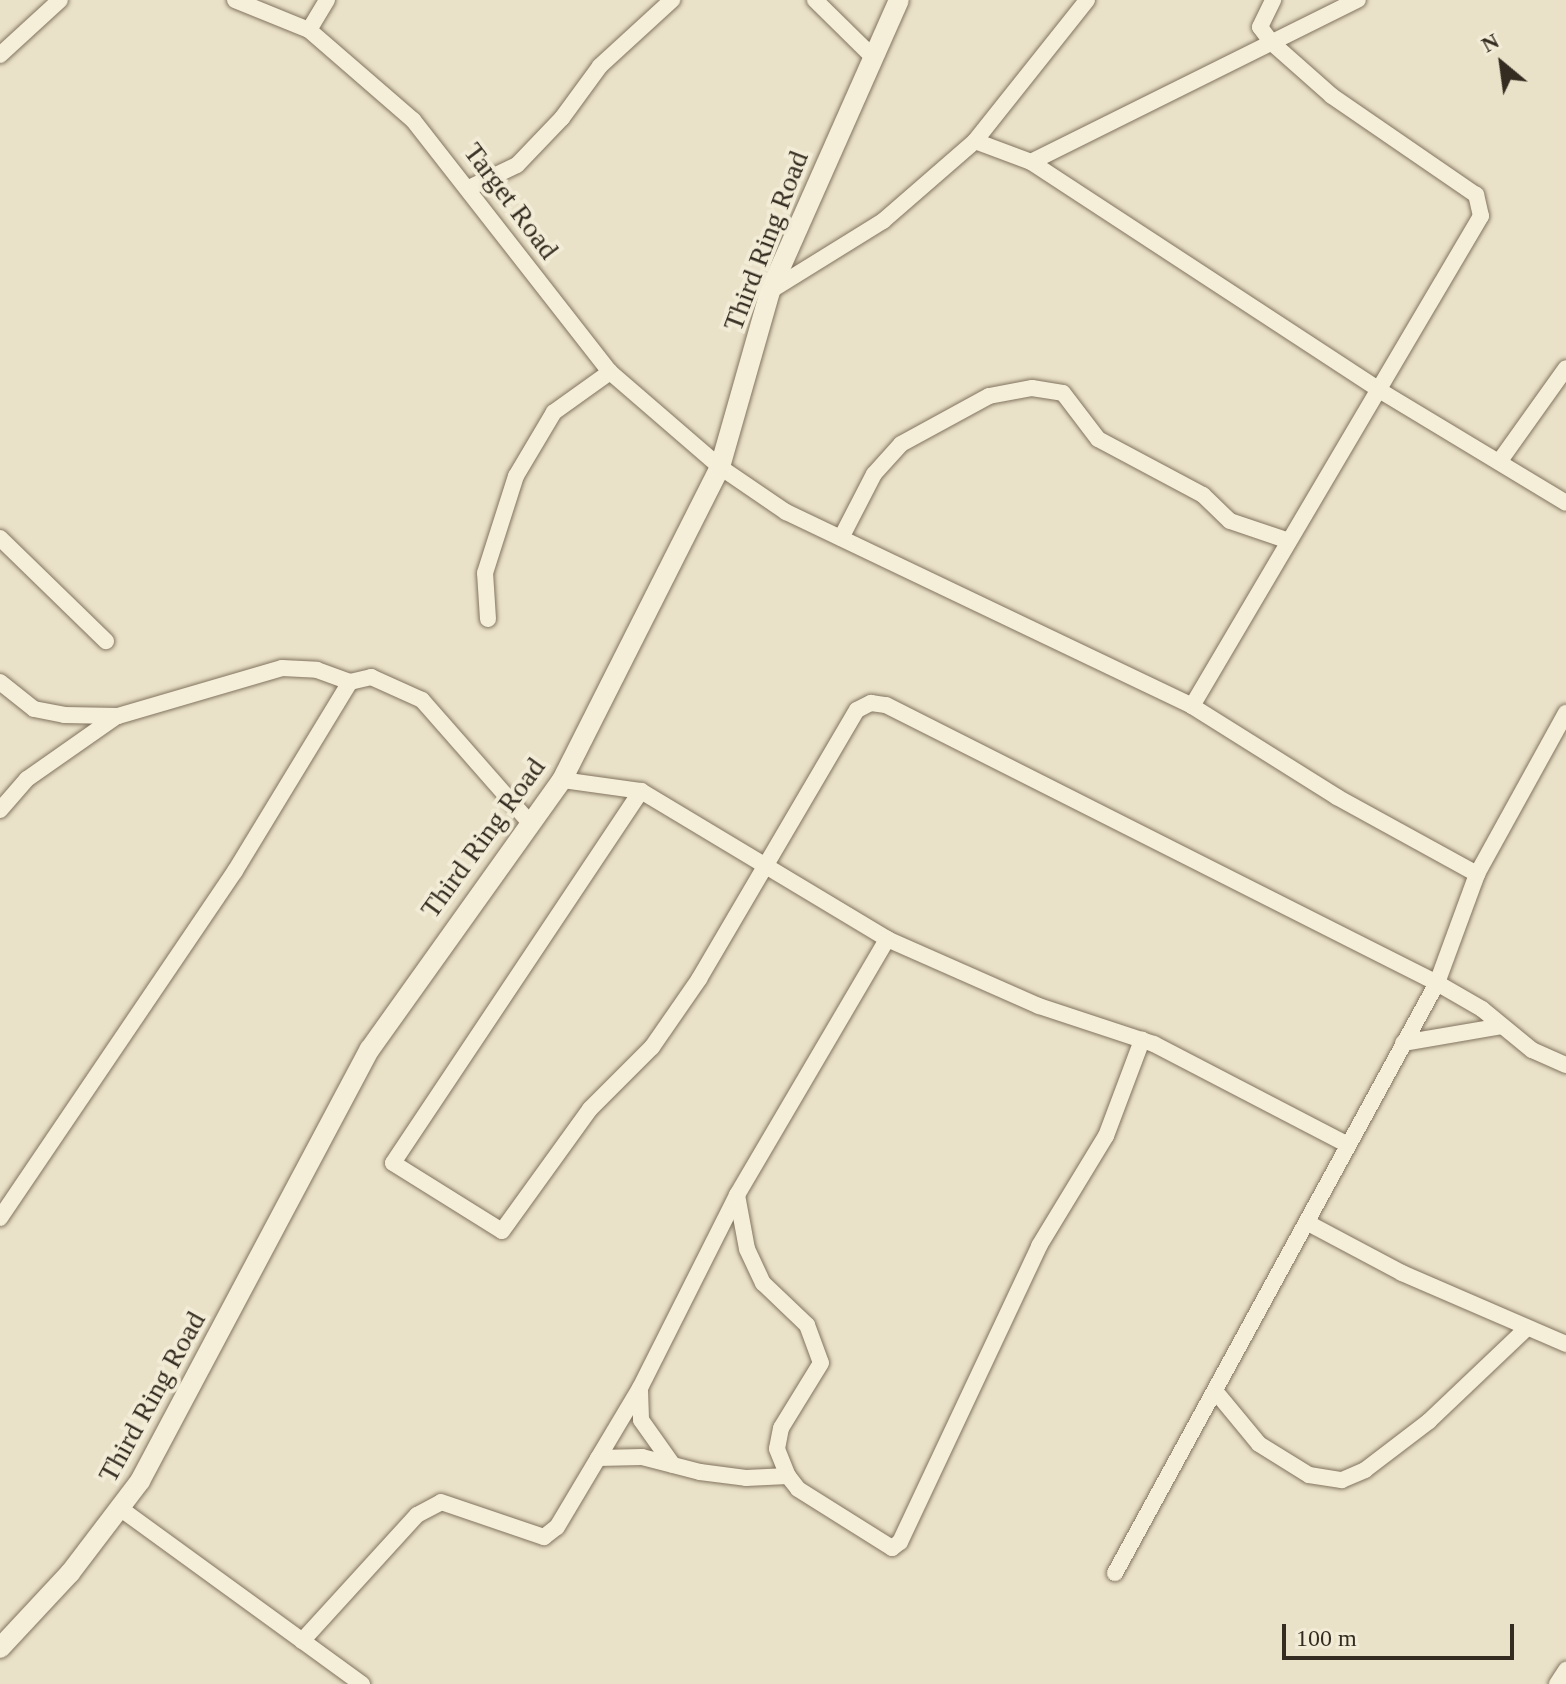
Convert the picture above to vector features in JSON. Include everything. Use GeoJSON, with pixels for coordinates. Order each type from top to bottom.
{"type":"FeatureCollection","features":[{"type":"Feature","properties":{"kind":"street"},"geometry":{"type":"LineString","coordinates":[[0,55],[60,0]]}},
{"type":"Feature","properties":{"kind":"street","name":"Target Road"},"geometry":{"type":"LineString","coordinates":[[235,0],[309,30],[413,120],[471,187],[610,372],[720,467],[786,512],[1192,706],[1337,797],[1477,874]]}},
{"type":"Feature","properties":{"kind":"street"},"geometry":{"type":"LineString","coordinates":[[309,30],[327,0]]}},
{"type":"Feature","properties":{"kind":"street"},"geometry":{"type":"LineString","coordinates":[[471,187],[517,165],[562,118],[600,66],[672,0]]}},
{"type":"Feature","properties":{"kind":"street"},"geometry":{"type":"LineString","coordinates":[[815,0],[872,56]]}},
{"type":"Feature","properties":{"kind":"street","name":"Third Ring Road"},"geometry":{"type":"LineString","coordinates":[[0,1648],[121,1509],[370,1049],[529,822],[562,780],[720,467],[770,291],[899,0]]}},
{"type":"Feature","properties":{"kind":"street"},"geometry":{"type":"LineString","coordinates":[[770,291],[883,221],[975,141],[1087,0]]}},
{"type":"Feature","properties":{"kind":"street"},"geometry":{"type":"LineString","coordinates":[[1192,706],[1438,295],[1481,216],[1481,205],[1476,195],[1332,96],[1272,43],[1260,27],[1273,0]]}},
{"type":"Feature","properties":{"kind":"street"},"geometry":{"type":"LineString","coordinates":[[1031,162],[1358,0]]}},
{"type":"Feature","properties":{"kind":"street"},"geometry":{"type":"LineString","coordinates":[[975,141],[1031,162],[1379,390],[1566,503]]}},
{"type":"Feature","properties":{"kind":"street"},"geometry":{"type":"LineString","coordinates":[[1499,462],[1566,368]]}},
{"type":"Feature","properties":{"kind":"street"},"geometry":{"type":"LineString","coordinates":[[488,619],[485,573],[516,476],[554,412],[610,372]]}},
{"type":"Feature","properties":{"kind":"street"},"geometry":{"type":"LineString","coordinates":[[841,538],[874,474],[901,444],[989,396],[1032,388],[1063,393],[1098,439],[1203,495],[1230,521],[1289,541]]}},
{"type":"Feature","properties":{"kind":"street"},"geometry":{"type":"LineString","coordinates":[[0,538],[106,641]]}},
{"type":"Feature","properties":{"kind":"street"},"geometry":{"type":"LineString","coordinates":[[0,682],[34,709],[64,715],[118,716],[282,668],[317,670],[350,682],[371,677],[422,700],[529,822]]}},
{"type":"Feature","properties":{"kind":"street"},"geometry":{"type":"LineString","coordinates":[[0,1218],[158,989],[350,682]]}},
{"type":"Feature","properties":{"kind":"street"},"geometry":{"type":"LineString","coordinates":[[641,791],[393,1163],[502,1231],[590,1109],[652,1047],[699,979],[857,710],[871,703],[886,705],[1437,983],[1532,1050],[1566,1065]]}},
{"type":"Feature","properties":{"kind":"street"},"geometry":{"type":"LineString","coordinates":[[1115,1573],[1308,1223],[1346,1144],[1437,983],[1477,874],[1566,713]]}},
{"type":"Feature","properties":{"kind":"street"},"geometry":{"type":"LineString","coordinates":[[0,810],[27,779],[118,716]]}},
{"type":"Feature","properties":{"kind":"street"},"geometry":{"type":"LineString","coordinates":[[562,780],[641,791],[887,939],[1039,1006],[1142,1040],[1346,1144]]}},
{"type":"Feature","properties":{"kind":"street"},"geometry":{"type":"LineString","coordinates":[[302,1641],[417,1515],[441,1502],[544,1537],[557,1527],[640,1388],[737,1195],[887,939]]}},
{"type":"Feature","properties":{"kind":"street"},"geometry":{"type":"LineString","coordinates":[[1403,1043],[1502,1026]]}},
{"type":"Feature","properties":{"kind":"street"},"geometry":{"type":"LineString","coordinates":[[737,1195],[747,1249],[758,1272],[807,1325],[821,1363],[781,1428],[777,1449],[788,1476],[798,1489],[885,1545],[900,1542],[1039,1246],[1106,1136],[1142,1040]]}},
{"type":"Feature","properties":{"kind":"street"},"geometry":{"type":"LineString","coordinates":[[1308,1223],[1402,1273],[1566,1344]]}},
{"type":"Feature","properties":{"kind":"street"},"geometry":{"type":"LineString","coordinates":[[1216,1392],[1259,1444],[1309,1475],[1342,1480],[1365,1470],[1429,1421],[1527,1328]]}},
{"type":"Feature","properties":{"kind":"street"},"geometry":{"type":"LineString","coordinates":[[640,1388],[641,1420],[673,1465]]}},
{"type":"Feature","properties":{"kind":"street"},"geometry":{"type":"LineString","coordinates":[[598,1458],[642,1457],[746,1478],[788,1476]]}},
{"type":"Feature","properties":{"kind":"street"},"geometry":{"type":"LineString","coordinates":[[121,1509],[362,1684]]}},
{"type":"Feature","properties":{"kind":"street"},"geometry":{"type":"LineString","coordinates":[[1557,1684],[1566,1670]]}}]}
